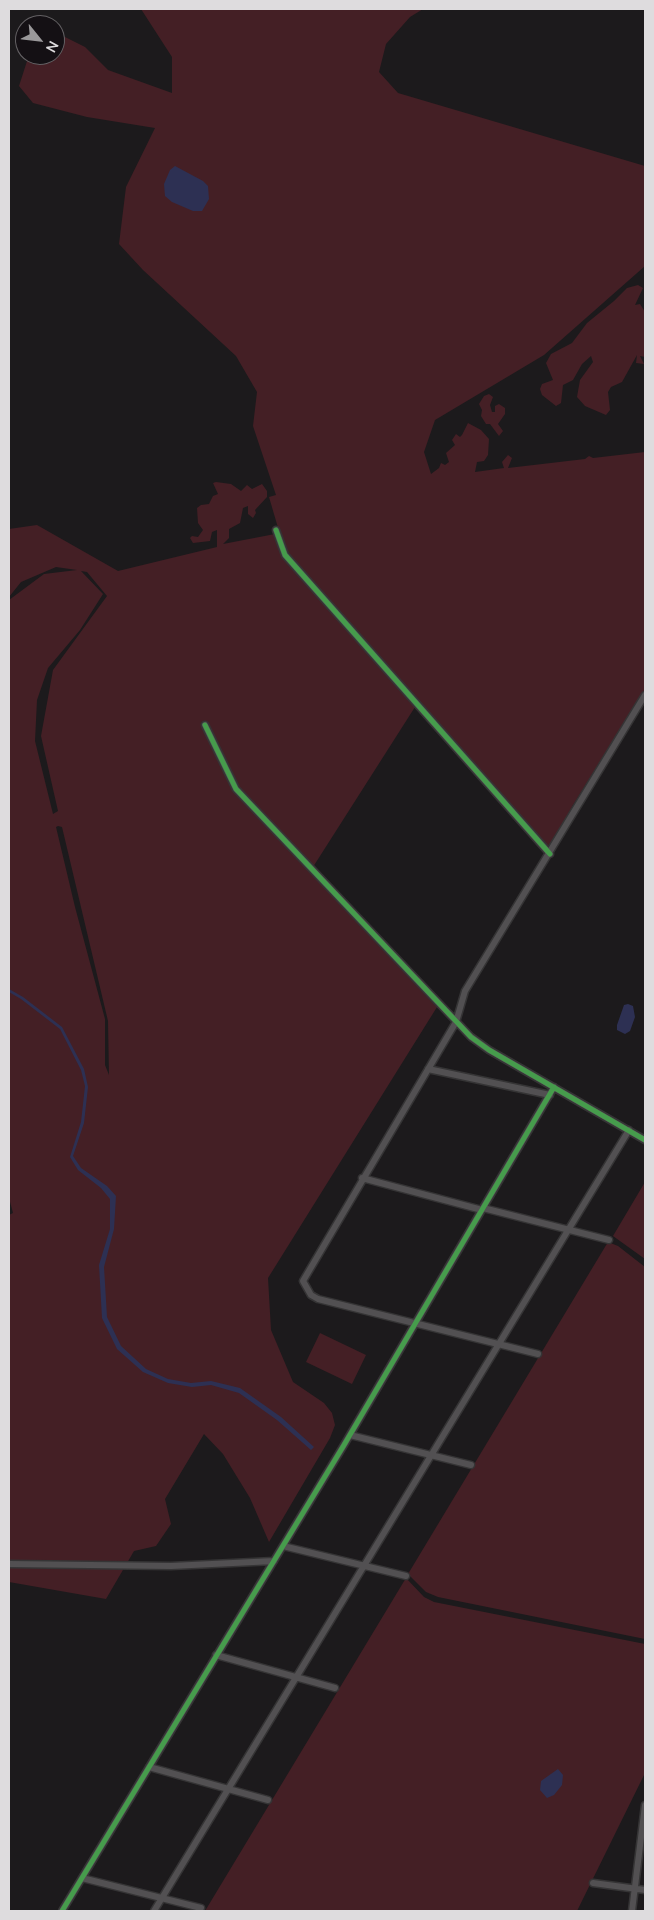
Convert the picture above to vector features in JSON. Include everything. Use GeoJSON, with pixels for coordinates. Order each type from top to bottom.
{"type":"FeatureCollection","features":[{"type":"Feature","properties":{"kind":"street"},"geometry":{"type":"LineString","coordinates":[[276,530],[285,555],[550,854]]}},
{"type":"Feature","properties":{"kind":"street"},"geometry":{"type":"LineString","coordinates":[[538,1354],[318,1299],[311,1295],[303,1281],[362,1178],[456,1022],[465,991],[645,695]]}},
{"type":"Feature","properties":{"kind":"street"},"geometry":{"type":"LineString","coordinates":[[205,725],[236,789],[456,1022],[489,1050],[645,1140]]}},
{"type":"Feature","properties":{"kind":"street"},"geometry":{"type":"LineString","coordinates":[[428,1069],[550,1094]]}},
{"type":"Feature","properties":{"kind":"street"},"geometry":{"type":"LineString","coordinates":[[62,1911],[350,1435],[554,1087]]}},
{"type":"Feature","properties":{"kind":"street"},"geometry":{"type":"LineString","coordinates":[[154,1911],[629,1130]]}},
{"type":"Feature","properties":{"kind":"street"},"geometry":{"type":"LineString","coordinates":[[362,1178],[608,1240]]}},
{"type":"Feature","properties":{"kind":"street"},"geometry":{"type":"LineString","coordinates":[[350,1435],[471,1465]]}},
{"type":"Feature","properties":{"kind":"street"},"geometry":{"type":"LineString","coordinates":[[283,1546],[406,1576]]}},
{"type":"Feature","properties":{"kind":"street"},"geometry":{"type":"LineString","coordinates":[[9,1564],[171,1566],[274,1561]]}},
{"type":"Feature","properties":{"kind":"street"},"geometry":{"type":"LineString","coordinates":[[216,1655],[336,1688]]}},
{"type":"Feature","properties":{"kind":"street"},"geometry":{"type":"LineString","coordinates":[[149,1767],[268,1800]]}},
{"type":"Feature","properties":{"kind":"street"},"geometry":{"type":"LineString","coordinates":[[632,1911],[645,1805]]}},
{"type":"Feature","properties":{"kind":"street"},"geometry":{"type":"LineString","coordinates":[[82,1878],[201,1908]]}},
{"type":"Feature","properties":{"kind":"street"},"geometry":{"type":"LineString","coordinates":[[593,1883],[645,1890]]}},
{"type":"Feature","properties":{"kind":"shaded area"},"geometry":{"type":"Polygon","coordinates":[[[141,9],[423,9],[410,17],[386,44],[379,72],[398,93],[645,166],[645,266],[544,355],[435,420],[424,452],[431,474],[439,468],[441,463],[445,465],[449,462],[446,453],[455,445],[452,440],[456,434],[460,437],[462,435],[468,423],[481,430],[489,439],[488,455],[484,461],[477,462],[475,472],[504,468],[502,462],[508,455],[512,458],[508,468],[585,459],[589,456],[593,458],[645,452],[645,689],[573,805],[549,849],[286,555],[269,497],[276,495],[253,426],[257,392],[236,356],[143,270],[119,244],[126,187],[155,128],[87,117],[33,103],[19,86],[26,65],[65,65],[65,37],[85,47],[108,70],[172,93],[172,57],[141,9]]]}},
{"type":"Feature","properties":{"kind":"shaded area"},"geometry":{"type":"Polygon","coordinates":[[[638,285],[643,288],[635,305],[640,304],[645,312],[645,357],[640,356],[644,364],[636,363],[637,355],[622,382],[611,387],[608,392],[610,410],[606,415],[585,406],[577,397],[580,380],[593,362],[591,356],[582,364],[573,380],[563,385],[561,403],[556,406],[542,395],[540,389],[542,384],[553,380],[546,363],[551,354],[572,343],[587,323],[627,288],[638,285]]]}},
{"type":"Feature","properties":{"kind":"shaded area"},"geometry":{"type":"Polygon","coordinates":[[[489,394],[493,397],[490,405],[492,412],[495,412],[495,406],[499,404],[505,408],[505,414],[498,424],[503,431],[499,436],[490,424],[486,424],[481,416],[482,410],[479,404],[484,396],[489,394]]]}},
{"type":"Feature","properties":{"kind":"shaded area"},"geometry":{"type":"Polygon","coordinates":[[[213,483],[231,484],[241,491],[247,485],[252,489],[262,484],[267,491],[267,497],[255,510],[256,513],[253,518],[248,514],[248,506],[243,508],[240,523],[229,529],[229,538],[223,544],[275,534],[283,557],[415,707],[313,867],[238,787],[205,721],[201,723],[234,792],[437,1007],[268,1278],[271,1330],[293,1382],[324,1403],[332,1413],[335,1425],[330,1438],[269,1542],[250,1498],[223,1454],[204,1434],[165,1499],[171,1524],[156,1546],[134,1551],[106,1599],[9,1582],[9,1215],[13,1213],[9,1198],[9,600],[44,574],[77,570],[56,567],[21,582],[9,597],[9,529],[37,525],[118,571],[217,547],[217,530],[212,532],[210,541],[193,543],[190,538],[192,536],[198,537],[203,530],[198,523],[197,508],[201,505],[209,504],[213,496],[218,494],[213,483]],[[81,571],[103,594],[80,630],[48,668],[37,700],[35,741],[53,814],[58,811],[41,736],[53,670],[107,596],[87,572],[81,571]],[[56,827],[75,907],[105,1019],[105,1065],[109,1075],[108,1021],[62,827],[56,827]]]}},
{"type":"Feature","properties":{"kind":"shaded area"},"geometry":{"type":"Polygon","coordinates":[[[645,1182],[645,1259],[613,1236],[645,1182]]]}},
{"type":"Feature","properties":{"kind":"shaded area"},"geometry":{"type":"Polygon","coordinates":[[[608,1242],[618,1246],[645,1267],[645,1639],[438,1597],[426,1592],[408,1574],[608,1242]]]}},
{"type":"Feature","properties":{"kind":"shaded area"},"geometry":{"type":"Polygon","coordinates":[[[320,1333],[366,1355],[352,1384],[306,1362],[320,1333]]]}},
{"type":"Feature","properties":{"kind":"shaded area"},"geometry":{"type":"Polygon","coordinates":[[[406,1578],[424,1597],[434,1602],[645,1644],[645,1773],[577,1911],[205,1911],[406,1578]]]}},
{"type":"Feature","properties":{"kind":"water"},"geometry":{"type":"Polygon","coordinates":[[[175,166],[203,181],[208,186],[209,199],[202,211],[193,211],[172,202],[165,196],[164,184],[170,170],[175,166]]]}},
{"type":"Feature","properties":{"kind":"water"},"geometry":{"type":"Polygon","coordinates":[[[9,989],[23,997],[62,1027],[84,1069],[88,1087],[84,1123],[73,1156],[81,1168],[107,1186],[116,1196],[114,1229],[104,1267],[107,1317],[121,1346],[146,1369],[168,1379],[191,1383],[211,1381],[240,1388],[281,1417],[314,1447],[311,1450],[277,1420],[239,1393],[211,1385],[192,1387],[168,1383],[143,1372],[117,1349],[102,1318],[99,1265],[110,1229],[110,1199],[101,1188],[78,1170],[70,1157],[81,1122],[85,1086],[81,1070],[60,1029],[9,992],[9,989]]]}},
{"type":"Feature","properties":{"kind":"water"},"geometry":{"type":"Polygon","coordinates":[[[624,1005],[633,1006],[635,1017],[630,1031],[625,1034],[617,1030],[617,1025],[624,1005]]]}},
{"type":"Feature","properties":{"kind":"water"},"geometry":{"type":"Polygon","coordinates":[[[558,1769],[563,1775],[562,1785],[554,1795],[547,1798],[540,1790],[541,1781],[558,1769]]]}},
{"type":"Feature","properties":{"kind":"cycle path"},"geometry":{"type":"LineString","coordinates":[[276,530],[285,555],[550,854]]}},
{"type":"Feature","properties":{"kind":"cycle path"},"geometry":{"type":"LineString","coordinates":[[205,725],[236,789],[471,1037],[489,1050],[645,1140]]}},
{"type":"Feature","properties":{"kind":"cycle path"},"geometry":{"type":"LineString","coordinates":[[62,1911],[344,1445],[554,1087]]}}]}
